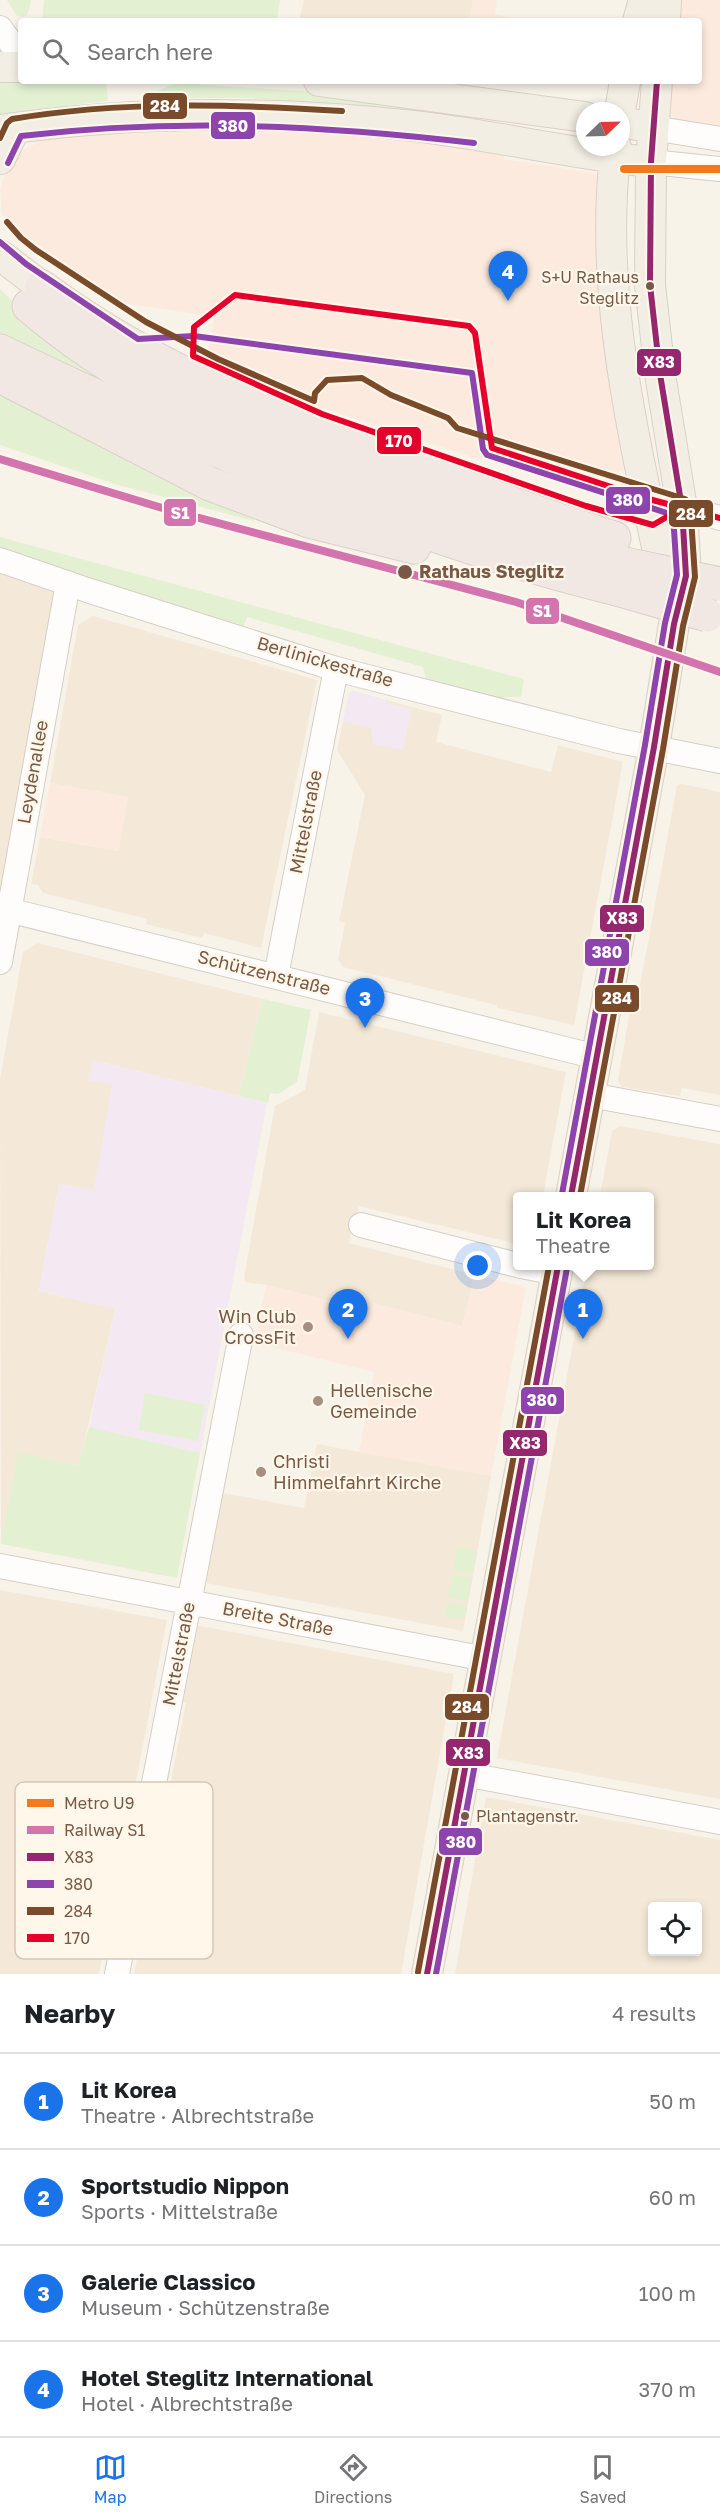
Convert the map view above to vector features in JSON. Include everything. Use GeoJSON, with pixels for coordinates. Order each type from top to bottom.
{"type":"FeatureCollection","features":[{"type":"Feature","properties":{"kind":"highway"},"geometry":{"type":"LineString","coordinates":[[36,296],[202,384],[344,502],[569,577],[720,618]]}},
{"type":"Feature","properties":{"kind":"highway"},"geometry":{"type":"LineString","coordinates":[[0,351],[104,401],[580,527],[720,575]]}},
{"type":"Feature","properties":{"kind":"highway"},"geometry":{"type":"LineString","coordinates":[[0,376],[210,484],[309,520],[478,563],[569,577]]}},
{"type":"Feature","properties":{"kind":"highway"},"geometry":{"type":"LineString","coordinates":[[280,449],[364,485],[493,527],[625,564],[720,584]]}},
{"type":"Feature","properties":{"kind":"main road"},"geometry":{"type":"LineString","coordinates":[[639,18],[644,0]]}},
{"type":"Feature","properties":{"kind":"main road"},"geometry":{"type":"LineString","coordinates":[[665,18],[666,0]]}},
{"type":"Feature","properties":{"kind":"main road"},"geometry":{"type":"LineString","coordinates":[[0,67],[18,67]]}},
{"type":"Feature","properties":{"kind":"main road"},"geometry":{"type":"LineString","coordinates":[[341,84],[576,116]]}},
{"type":"Feature","properties":{"kind":"main road"},"geometry":{"type":"LineString","coordinates":[[622,102],[624,84]]}},
{"type":"Feature","properties":{"kind":"main road"},"geometry":{"type":"LineString","coordinates":[[572,1192],[654,747],[674,624],[686,576],[682,508],[658,360],[650,285],[651,162],[657,84]]}},
{"type":"Feature","properties":{"kind":"main road"},"geometry":{"type":"LineString","coordinates":[[0,159],[8,129],[88,118],[142,116],[277,116],[412,126],[576,148]]}},
{"type":"Feature","properties":{"kind":"main road"},"geometry":{"type":"LineString","coordinates":[[630,124],[653,128]]}},
{"type":"Feature","properties":{"kind":"main road"},"geometry":{"type":"LineString","coordinates":[[615,156],[611,230],[616,316],[649,512],[674,624]]}},
{"type":"Feature","properties":{"kind":"main road"},"geometry":{"type":"LineString","coordinates":[[627,156],[651,162]]}},
{"type":"Feature","properties":{"kind":"main road"},"geometry":{"type":"LineString","coordinates":[[2,255],[36,296]]}},
{"type":"Feature","properties":{"kind":"main road"},"geometry":{"type":"LineString","coordinates":[[427,1974],[558,1270]]}},
{"type":"Feature","properties":{"kind":"street"},"geometry":{"type":"LineString","coordinates":[[0,28],[18,53]]}},
{"type":"Feature","properties":{"kind":"street"},"geometry":{"type":"LineString","coordinates":[[653,128],[720,139]]}},
{"type":"Feature","properties":{"kind":"street"},"geometry":{"type":"LineString","coordinates":[[651,162],[720,169]]}},
{"type":"Feature","properties":{"kind":"street"},"geometry":{"type":"LineString","coordinates":[[649,512],[682,508],[720,518]]}},
{"type":"Feature","properties":{"kind":"street","name":"Berlinickestraße"},"geometry":{"type":"LineString","coordinates":[[0,560],[336,669],[357,672],[610,738],[720,761]]}},
{"type":"Feature","properties":{"kind":"street","name":"Leydenallee"},"geometry":{"type":"LineString","coordinates":[[0,962],[5,909],[68,583]]}},
{"type":"Feature","properties":{"kind":"street","name":"Mittelstraße"},"geometry":{"type":"LineString","coordinates":[[276,976],[336,669]]}},
{"type":"Feature","properties":{"kind":"street","name":"Schützenstraße"},"geometry":{"type":"LineString","coordinates":[[5,909],[597,1057]]}},
{"type":"Feature","properties":{"kind":"street"},"geometry":{"type":"LineString","coordinates":[[590,1095],[720,1119]]}},
{"type":"Feature","properties":{"kind":"street"},"geometry":{"type":"LineString","coordinates":[[361,1225],[513,1263]]}},
{"type":"Feature","properties":{"kind":"street","name":"Mittelstraße"},"geometry":{"type":"LineString","coordinates":[[154,1782],[241,1335]]}},
{"type":"Feature","properties":{"kind":"street","name":"Breite Straße"},"geometry":{"type":"LineString","coordinates":[[0,1566],[486,1659]]}},
{"type":"Feature","properties":{"kind":"street"},"geometry":{"type":"LineString","coordinates":[[464,1774],[720,1822]]}},
{"type":"Feature","properties":{"kind":"street","name":"Mittelstraße"},"geometry":{"type":"LineString","coordinates":[[117,1974],[120,1959]]}},
{"type":"Feature","properties":{"kind":"shaded area"},"geometry":{"type":"Polygon","coordinates":[[[304,0],[473,0],[470,18],[300,18],[304,0]]]}},
{"type":"Feature","properties":{"kind":"shaded area"},"geometry":{"type":"Polygon","coordinates":[[[473,0],[497,0],[495,15],[512,17],[512,18],[470,18],[473,0]]]}},
{"type":"Feature","properties":{"kind":"shaded area"},"geometry":{"type":"Polygon","coordinates":[[[676,0],[720,0],[720,130],[677,121],[668,112],[665,84],[702,84],[702,18],[673,18],[676,0]]]}},
{"type":"Feature","properties":{"kind":"shaded area"},"geometry":{"type":"Polygon","coordinates":[[[244,130],[336,135],[404,142],[413,137],[498,150],[504,155],[504,159],[599,174],[625,463],[622,470],[611,476],[601,476],[508,444],[478,459],[305,402],[215,364],[209,347],[214,317],[118,302],[23,241],[14,234],[2,213],[0,190],[6,170],[23,150],[43,140],[89,135],[244,130]]]}},
{"type":"Feature","properties":{"kind":"shaded area"},"geometry":{"type":"Polygon","coordinates":[[[0,569],[55,587],[0,894],[0,569]]]}},
{"type":"Feature","properties":{"kind":"shaded area"},"geometry":{"type":"Polygon","coordinates":[[[93,616],[317,680],[261,948],[204,933],[202,938],[146,924],[147,919],[43,893],[38,885],[31,884],[40,837],[118,851],[128,797],[50,783],[78,625],[93,616]]]}},
{"type":"Feature","properties":{"kind":"shaded area"},"geometry":{"type":"Polygon","coordinates":[[[353,691],[442,715],[436,742],[551,772],[558,745],[623,762],[574,1025],[497,1008],[497,1005],[343,967],[338,960],[345,923],[339,921],[365,795],[337,750],[349,693],[353,691]]]}},
{"type":"Feature","properties":{"kind":"shaded area"},"geometry":{"type":"Polygon","coordinates":[[[353,691],[386,700],[386,703],[412,709],[403,750],[373,744],[371,728],[343,722],[349,693],[353,691]]]}},
{"type":"Feature","properties":{"kind":"shaded area"},"geometry":{"type":"Polygon","coordinates":[[[50,783],[128,797],[119,851],[40,837],[50,783]]]}},
{"type":"Feature","properties":{"kind":"shaded area"},"geometry":{"type":"Polygon","coordinates":[[[677,785],[720,792],[720,1095],[682,1088],[680,1096],[622,1087],[618,1080],[631,1004],[636,1004],[644,964],[677,785]]]}},
{"type":"Feature","properties":{"kind":"shaded area"},"geometry":{"type":"Polygon","coordinates":[[[38,943],[263,999],[239,1096],[92,1060],[113,1085],[94,1190],[59,1184],[39,1291],[115,1309],[79,1466],[18,1453],[1,1544],[0,1079],[23,952],[38,943]]]}},
{"type":"Feature","properties":{"kind":"shaded area"},"geometry":{"type":"Polygon","coordinates":[[[319,1012],[566,1072],[544,1192],[513,1192],[513,1243],[359,1206],[349,1243],[475,1275],[462,1326],[373,1303],[371,1311],[245,1282],[244,1277],[275,1106],[305,1090],[319,1012]]]}},
{"type":"Feature","properties":{"kind":"shaded area"},"geometry":{"type":"Polygon","coordinates":[[[92,1060],[267,1103],[200,1453],[89,1427],[115,1309],[39,1291],[59,1184],[94,1189],[112,1085],[88,1080],[92,1060]]]}},
{"type":"Feature","properties":{"kind":"shaded area"},"geometry":{"type":"Polygon","coordinates":[[[620,1126],[720,1144],[720,1799],[497,1758],[586,1270],[654,1270],[654,1192],[601,1192],[612,1131],[620,1126]]]}},
{"type":"Feature","properties":{"kind":"shaded area"},"geometry":{"type":"Polygon","coordinates":[[[475,1275],[526,1287],[491,1476],[359,1452],[374,1372],[255,1343],[266,1285],[370,1311],[373,1303],[462,1326],[475,1275]]]}},
{"type":"Feature","properties":{"kind":"shaded area"},"geometry":{"type":"Polygon","coordinates":[[[317,1444],[491,1476],[463,1631],[206,1583],[223,1493],[304,1508],[317,1444]]]}},
{"type":"Feature","properties":{"kind":"shaded area"},"geometry":{"type":"Polygon","coordinates":[[[0,1590],[167,1620],[136,1782],[15,1782],[15,1959],[102,1959],[99,1974],[0,1974],[0,1590]]]}},
{"type":"Feature","properties":{"kind":"shaded area"},"geometry":{"type":"Polygon","coordinates":[[[196,1625],[454,1674],[401,1974],[134,1974],[137,1959],[213,1959],[213,1782],[171,1782],[186,1703],[182,1702],[196,1625]]]}},
{"type":"Feature","properties":{"kind":"shaded area"},"geometry":{"type":"Polygon","coordinates":[[[486,1797],[720,1840],[720,1974],[455,1974],[486,1797]]]}},
{"type":"Feature","properties":{"kind":"green space"},"geometry":{"type":"Polygon","coordinates":[[[7,0],[31,0],[25,17],[17,16],[7,0]]]}},
{"type":"Feature","properties":{"kind":"green space"},"geometry":{"type":"Polygon","coordinates":[[[44,0],[280,0],[277,18],[42,18],[44,0]]]}},
{"type":"Feature","properties":{"kind":"green space"},"geometry":{"type":"Polygon","coordinates":[[[0,83],[106,84],[108,101],[0,114],[0,83]]]}},
{"type":"Feature","properties":{"kind":"green space"},"geometry":{"type":"Polygon","coordinates":[[[174,84],[192,84],[320,92],[426,107],[417,111],[251,98],[148,98],[148,95],[174,84]]]}},
{"type":"Feature","properties":{"kind":"green space"},"geometry":{"type":"Polygon","coordinates":[[[0,289],[23,312],[155,410],[0,338],[0,289]]]}},
{"type":"Feature","properties":{"kind":"green space"},"geometry":{"type":"Polygon","coordinates":[[[0,390],[258,509],[254,521],[115,484],[0,445],[0,390]]]}},
{"type":"Feature","properties":{"kind":"green space"},"geometry":{"type":"Polygon","coordinates":[[[0,537],[524,679],[521,697],[505,697],[502,700],[426,679],[423,667],[247,617],[243,628],[0,550],[0,537]]]}},
{"type":"Feature","properties":{"kind":"green space"},"geometry":{"type":"Polygon","coordinates":[[[263,999],[311,1010],[297,1082],[278,1094],[270,1093],[268,1103],[239,1096],[263,999]]]}},
{"type":"Feature","properties":{"kind":"green space"},"geometry":{"type":"Polygon","coordinates":[[[145,1393],[205,1405],[198,1441],[139,1430],[145,1393]]]}},
{"type":"Feature","properties":{"kind":"green space"},"geometry":{"type":"Polygon","coordinates":[[[89,1427],[200,1453],[177,1578],[1,1544],[18,1452],[78,1466],[89,1427]]]}},
{"type":"Feature","properties":{"kind":"green space"},"geometry":{"type":"Polygon","coordinates":[[[457,1547],[477,1551],[473,1574],[453,1570],[457,1547]]]}},
{"type":"Feature","properties":{"kind":"green space"},"geometry":{"type":"Polygon","coordinates":[[[452,1574],[472,1578],[468,1601],[448,1597],[452,1574]]]}},
{"type":"Feature","properties":{"kind":"green space"},"geometry":{"type":"Polygon","coordinates":[[[447,1602],[467,1605],[466,1615],[459,1619],[445,1616],[447,1602]]]}},
{"type":"Feature","properties":{"kind":"metro line","name":"U9"},"geometry":{"type":"LineString","coordinates":[[624,169],[720,169]]}},
{"type":"Feature","properties":{"kind":"rail line","name":"S1"},"geometry":{"type":"LineString","coordinates":[[0,459],[169,510],[516,602],[720,672]]}},
{"type":"Feature","properties":{"kind":"transit line","name":"X83"},"geometry":{"type":"LineString","coordinates":[[572,1192],[654,747],[674,624],[686,576],[682,508],[660,374],[650,285],[651,162],[657,84]]}},
{"type":"Feature","properties":{"kind":"transit line","name":"284"},"geometry":{"type":"LineString","coordinates":[[0,138],[7,123],[12,119],[94,109],[218,106],[342,111]]}},
{"type":"Feature","properties":{"kind":"transit line","name":"380"},"geometry":{"type":"LineString","coordinates":[[8,163],[21,136],[135,127],[304,128],[474,143]]}},
{"type":"Feature","properties":{"kind":"transit line","name":"284"},"geometry":{"type":"LineString","coordinates":[[7,222],[36,250],[146,322],[218,359],[314,401],[315,393],[327,380],[362,378],[391,395],[448,418],[457,428],[685,499],[690,503],[695,577],[683,626],[663,749],[581,1192]]}},
{"type":"Feature","properties":{"kind":"transit line","name":"380"},"geometry":{"type":"LineString","coordinates":[[0,242],[26,264],[138,339],[194,336],[472,373],[483,449],[487,455],[673,515],[677,575],[665,623],[645,745],[562,1192]]}},
{"type":"Feature","properties":{"kind":"transit line","name":"170"},"geometry":{"type":"LineString","coordinates":[[682,508],[653,525],[586,506],[322,414],[193,356],[194,327],[235,295],[469,326],[475,333],[492,448],[645,498],[720,518]]}},
{"type":"Feature","properties":{"kind":"transit line","name":"284"},"geometry":{"type":"LineString","coordinates":[[418,1972],[548,1270]]}},
{"type":"Feature","properties":{"kind":"transit line","name":"X83"},"geometry":{"type":"LineString","coordinates":[[427,1974],[557,1270]]}},
{"type":"Feature","properties":{"kind":"transit line","name":"380"},"geometry":{"type":"LineString","coordinates":[[436,1974],[567,1270]]}},
{"type":"Feature","properties":{"kind":"place","name":"S+U Rathaus Steglitz"},"geometry":{"type":"Point","coordinates":[650,286]}},
{"type":"Feature","properties":{"kind":"place","name":"Hotel Steglitz International"},"geometry":{"type":"Point","coordinates":[508,301]}},
{"type":"Feature","properties":{"kind":"place","name":"Rathaus Steglitz"},"geometry":{"type":"Point","coordinates":[405,572]}},
{"type":"Feature","properties":{"kind":"place","name":"Galerie Classico"},"geometry":{"type":"Point","coordinates":[365,1028]}},
{"type":"Feature","properties":{"kind":"place","name":"Win Club CrossFit"},"geometry":{"type":"Point","coordinates":[308,1327]}},
{"type":"Feature","properties":{"kind":"place","name":"Sportstudio Nippon"},"geometry":{"type":"Point","coordinates":[348,1339]}},
{"type":"Feature","properties":{"kind":"place","name":"Lit Korea"},"geometry":{"type":"Point","coordinates":[583,1339]}},
{"type":"Feature","properties":{"kind":"place","name":"Hellenische Gemeinde"},"geometry":{"type":"Point","coordinates":[318,1401]}},
{"type":"Feature","properties":{"kind":"place","name":"Christi Himmelfahrt Kirche"},"geometry":{"type":"Point","coordinates":[261,1472]}},
{"type":"Feature","properties":{"kind":"place","name":"Plantagenstr."},"geometry":{"type":"Point","coordinates":[465,1816]}}]}
